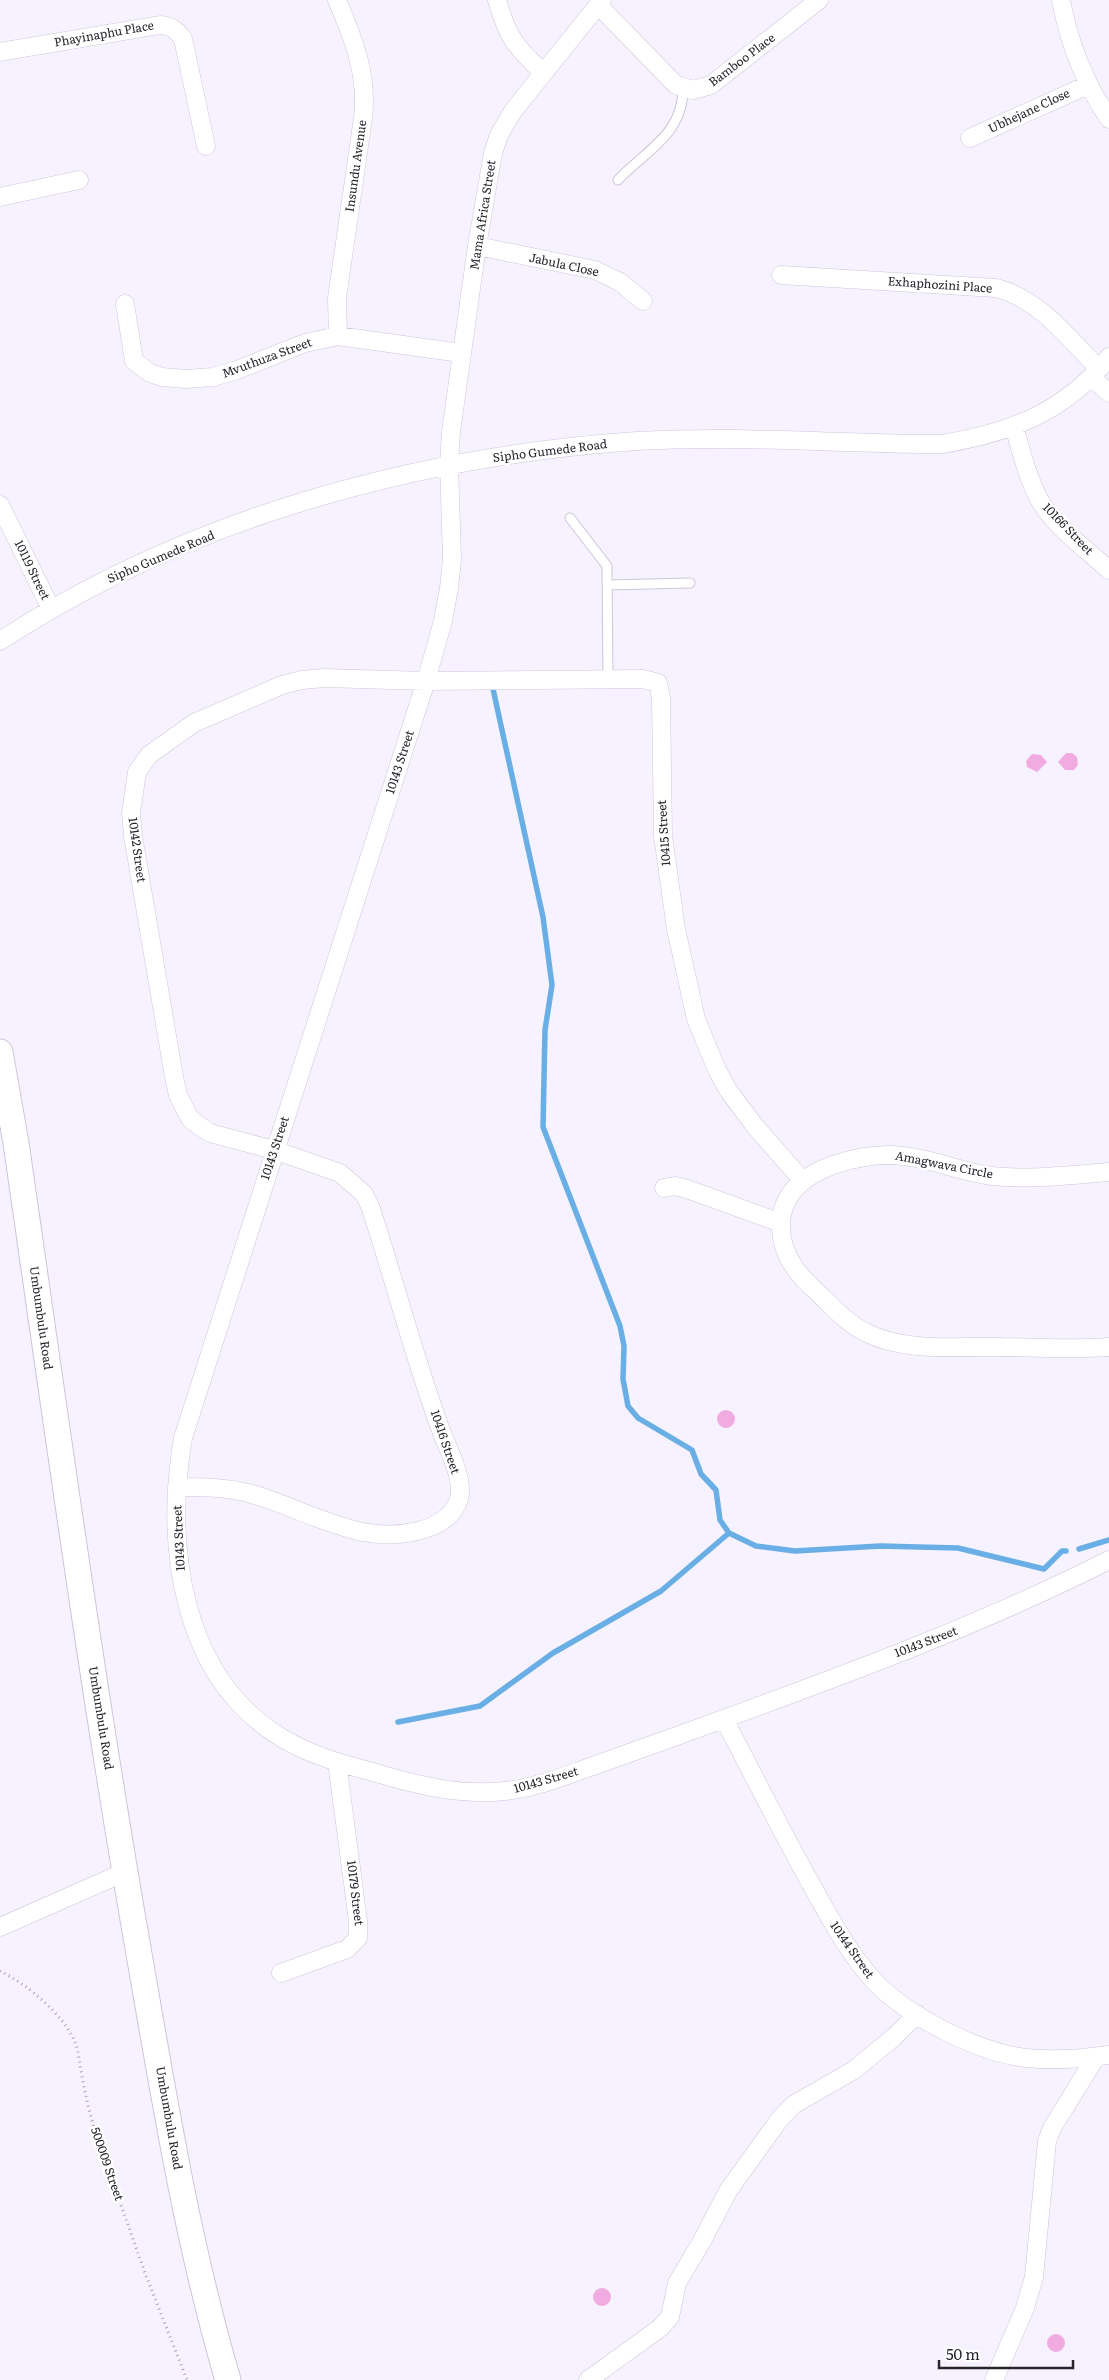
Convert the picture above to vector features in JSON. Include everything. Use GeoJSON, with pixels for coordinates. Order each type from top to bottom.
{"type":"FeatureCollection","features":[{"type":"Feature","properties":{"kind":"main road","name":"Umbumbulu Road"},"geometry":{"type":"LineString","coordinates":[[0,1052],[16,1143],[125,1872],[191,2236],[214,2334],[228,2380]]}},
{"type":"Feature","properties":{"kind":"street","name":"Insundu Avenue"},"geometry":{"type":"LineString","coordinates":[[337,0],[355,43],[365,88],[363,118],[337,298],[338,336]]}},
{"type":"Feature","properties":{"kind":"street"},"geometry":{"type":"LineString","coordinates":[[497,0],[506,30],[512,41],[543,73]]}},
{"type":"Feature","properties":{"kind":"street","name":"Bamboo Place"},"geometry":{"type":"LineString","coordinates":[[683,88],[693,90],[711,84],[819,0]]}},
{"type":"Feature","properties":{"kind":"street"},"geometry":{"type":"LineString","coordinates":[[1061,0],[1071,44],[1088,84],[1109,119]]}},
{"type":"Feature","properties":{"kind":"street"},"geometry":{"type":"LineString","coordinates":[[600,3],[668,77],[683,88]]}},
{"type":"Feature","properties":{"kind":"street","name":"Mama Africa Street"},"geometry":{"type":"LineString","coordinates":[[449,464],[461,353],[477,246],[488,176],[499,135],[513,111],[600,3]]}},
{"type":"Feature","properties":{"kind":"street","name":"Phayinaphu Place"},"geometry":{"type":"LineString","coordinates":[[0,52],[160,25],[170,26],[178,31],[183,39],[206,146]]}},
{"type":"Feature","properties":{"kind":"street","name":"Ubhejane Close"},"geometry":{"type":"LineString","coordinates":[[970,138],[1088,84]]}},
{"type":"Feature","properties":{"kind":"street"},"geometry":{"type":"LineString","coordinates":[[0,197],[79,180]]}},
{"type":"Feature","properties":{"kind":"street","name":"Jabula Close"},"geometry":{"type":"LineString","coordinates":[[477,246],[595,270],[620,282],[643,301]]}},
{"type":"Feature","properties":{"kind":"street","name":"Exhaphozini Place"},"geometry":{"type":"LineString","coordinates":[[781,275],[996,288],[1010,292],[1035,306],[1100,367],[1109,393]]}},
{"type":"Feature","properties":{"kind":"street","name":"Mvuthuza Street"},"geometry":{"type":"LineString","coordinates":[[125,304],[134,361],[142,368],[162,377],[213,377],[305,343],[338,336],[461,353]]}},
{"type":"Feature","properties":{"kind":"street","name":"Sipho Gumede Road"},"geometry":{"type":"LineString","coordinates":[[0,641],[51,609],[118,574],[202,538],[291,505],[449,464],[562,448],[638,441],[730,439],[942,444],[996,434],[1014,426],[1063,402],[1100,367]]}},
{"type":"Feature","properties":{"kind":"street","name":"10166 Street"},"geometry":{"type":"LineString","coordinates":[[1014,426],[1025,466],[1040,501],[1054,518],[1109,570]]}},
{"type":"Feature","properties":{"kind":"street","name":"10143 Street"},"geometry":{"type":"LineString","coordinates":[[449,464],[452,559],[443,621],[426,681],[183,1438],[177,1487],[176,1528],[181,1582],[195,1633],[209,1661],[238,1702],[281,1738],[337,1762],[414,1784],[446,1790],[504,1791],[554,1780],[724,1719],[983,1620],[1039,1596],[1109,1560]]}},
{"type":"Feature","properties":{"kind":"street","name":"10119 Street"},"geometry":{"type":"LineString","coordinates":[[0,505],[51,609]]}},
{"type":"Feature","properties":{"kind":"street","name":"10142 Street"},"geometry":{"type":"LineString","coordinates":[[274,1150],[210,1133],[198,1127],[191,1120],[178,1094],[133,836],[131,813],[137,772],[148,755],[194,723],[282,685],[324,678],[426,681]]}},
{"type":"Feature","properties":{"kind":"street","name":"10415 Street"},"geometry":{"type":"LineString","coordinates":[[426,681],[653,680],[661,690],[663,836],[676,929],[696,1019],[717,1070],[728,1090],[754,1126],[802,1180]]}},
{"type":"Feature","properties":{"kind":"street","name":"10416 Street"},"geometry":{"type":"LineString","coordinates":[[177,1487],[221,1488],[243,1492],[363,1532],[388,1534],[410,1533],[430,1527],[454,1510],[459,1497],[459,1485],[455,1468],[432,1409],[403,1307],[370,1206],[364,1194],[340,1173],[274,1150]]}},
{"type":"Feature","properties":{"kind":"street","name":"Amagwava Circle"},"geometry":{"type":"LineString","coordinates":[[802,1180],[834,1165],[885,1155],[918,1158],[957,1170],[992,1176],[1016,1177],[1109,1172]]}},
{"type":"Feature","properties":{"kind":"street"},"geometry":{"type":"LineString","coordinates":[[802,1180],[784,1206],[780,1235],[784,1251],[807,1284],[864,1332],[881,1339],[927,1346],[1109,1347]]}},
{"type":"Feature","properties":{"kind":"street"},"geometry":{"type":"LineString","coordinates":[[664,1188],[675,1186],[687,1189],[781,1222]]}},
{"type":"Feature","properties":{"kind":"street","name":"10144 Street"},"geometry":{"type":"LineString","coordinates":[[724,1719],[785,1837],[847,1946],[876,1983],[898,2002],[917,2014],[946,2030],[1004,2054],[1054,2060],[1103,2056]]}},
{"type":"Feature","properties":{"kind":"street","name":"10179 Street"},"geometry":{"type":"LineString","coordinates":[[281,1973],[347,1948],[358,1938],[358,1921],[337,1762]]}},
{"type":"Feature","properties":{"kind":"street"},"geometry":{"type":"LineString","coordinates":[[0,1927],[125,1872]]}},
{"type":"Feature","properties":{"kind":"street"},"geometry":{"type":"LineString","coordinates":[[588,2380],[660,2328],[670,2317],[677,2282],[683,2270],[702,2241],[728,2191],[779,2120],[793,2105],[832,2085],[860,2065],[894,2037],[917,2014]]}},
{"type":"Feature","properties":{"kind":"street"},"geometry":{"type":"LineString","coordinates":[[994,2380],[1025,2308],[1034,2277],[1047,2141],[1052,2128],[1103,2056]]}},
{"type":"Feature","properties":{"kind":"lane"},"geometry":{"type":"LineString","coordinates":[[618,180],[636,162],[664,140],[680,116],[683,88]]}},
{"type":"Feature","properties":{"kind":"lane"},"geometry":{"type":"LineString","coordinates":[[570,518],[606,564],[608,585],[608,679]]}},
{"type":"Feature","properties":{"kind":"lane"},"geometry":{"type":"LineString","coordinates":[[608,585],[690,583]]}},
{"type":"Feature","properties":{"kind":"path","name":"500009 Street"},"geometry":{"type":"LineString","coordinates":[[0,1971],[13,1977],[37,1994],[56,2014],[76,2044],[88,2110],[145,2273],[187,2380]]}},
{"type":"Feature","properties":{"kind":"building"},"geometry":{"type":"Polygon","coordinates":[[[1066,753],[1072,753],[1077,757],[1078,765],[1074,770],[1065,770],[1058,762],[1066,753]]]}},
{"type":"Feature","properties":{"kind":"building"},"geometry":{"type":"Polygon","coordinates":[[[1032,754],[1041,755],[1047,762],[1037,772],[1027,767],[1026,761],[1032,754]]]}},
{"type":"Feature","properties":{"kind":"building"},"geometry":{"type":"Polygon","coordinates":[[[726,1410],[732,1413],[735,1419],[732,1425],[726,1428],[720,1425],[717,1419],[720,1413],[726,1410]]]}},
{"type":"Feature","properties":{"kind":"building"},"geometry":{"type":"Polygon","coordinates":[[[602,2288],[608,2291],[611,2297],[608,2303],[602,2306],[596,2303],[593,2297],[596,2291],[602,2288]]]}},
{"type":"Feature","properties":{"kind":"building"},"geometry":{"type":"Polygon","coordinates":[[[1056,2334],[1062,2337],[1065,2343],[1062,2349],[1056,2352],[1050,2349],[1047,2343],[1050,2337],[1056,2334]]]}},
{"type":"Feature","properties":{"kind":"waterway"},"geometry":{"type":"LineString","coordinates":[[493,689],[543,917],[552,985],[545,1030],[543,1127],[620,1326],[624,1346],[623,1379],[628,1406],[638,1418],[692,1450],[701,1474],[716,1490],[720,1520],[729,1533],[756,1546],[795,1551],[880,1546],[958,1548],[1044,1569],[1062,1551],[1066,1551]]}},
{"type":"Feature","properties":{"kind":"waterway"},"geometry":{"type":"LineString","coordinates":[[398,1722],[480,1706],[553,1653],[661,1591],[729,1533]]}},
{"type":"Feature","properties":{"kind":"waterway"},"geometry":{"type":"LineString","coordinates":[[1079,1549],[1109,1540]]}}]}
